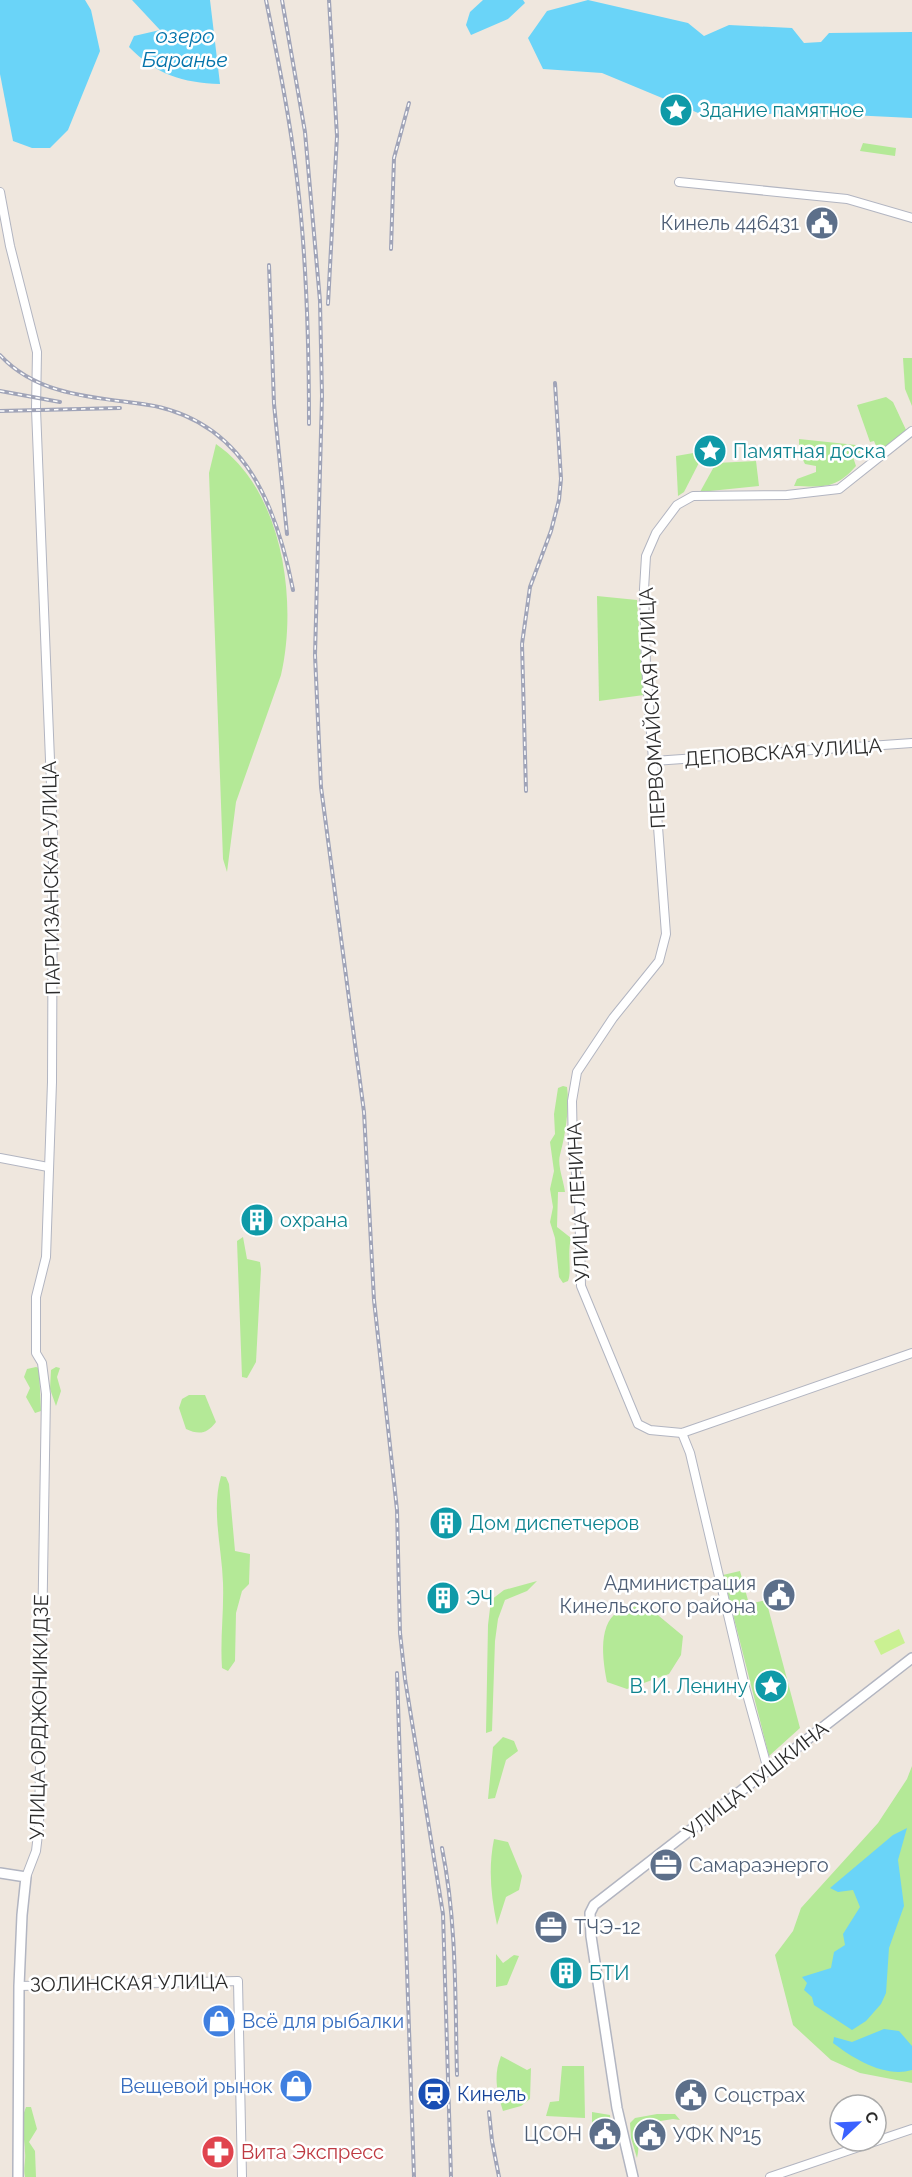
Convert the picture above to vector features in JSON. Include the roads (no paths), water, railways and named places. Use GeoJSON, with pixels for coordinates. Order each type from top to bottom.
{"type":"FeatureCollection","features":[{"type":"Feature","properties":{"kind":"main road","name":"УЛИЦА ПУШКИНА"},"geometry":{"type":"LineString","coordinates":[[633,2177],[617,2108],[591,1936],[590,1912],[598,1900],[912,1658]]}},
{"type":"Feature","properties":{"kind":"main road"},"geometry":{"type":"LineString","coordinates":[[0,1873],[26,1877]]}},
{"type":"Feature","properties":{"kind":"main road","name":"УЛИЦА ОРДЖОНИКИДЗЕ"},"geometry":{"type":"LineString","coordinates":[[18,2177],[19,1986],[26,1877]]}},
{"type":"Feature","properties":{"kind":"street"},"geometry":{"type":"LineString","coordinates":[[679,182],[847,199],[912,218]]}},
{"type":"Feature","properties":{"kind":"street","name":"ПАРТИЗАНСКАЯ УЛИЦА"},"geometry":{"type":"LineString","coordinates":[[0,192],[10,246],[38,352],[36,392],[53,835],[52,1035],[46,1257],[36,1297],[36,1353],[42,1363]]}},
{"type":"Feature","properties":{"kind":"street","name":"ПЕРВОМАЙСКАЯ УЛИЦА"},"geometry":{"type":"LineString","coordinates":[[658,961],[666,934],[646,666],[644,589],[646,556],[656,533],[677,505],[693,496],[787,495],[839,489],[912,431]]}},
{"type":"Feature","properties":{"kind":"street","name":"ДЕПОВСКАЯ УЛИЦА"},"geometry":{"type":"LineString","coordinates":[[654,761],[912,743]]}},
{"type":"Feature","properties":{"kind":"street","name":"УЛИЦА ЛЕНИНА"},"geometry":{"type":"LineString","coordinates":[[658,961],[613,1018],[577,1072],[572,1101],[573,1150],[579,1196],[580,1276],[585,1297],[638,1424],[650,1430],[682,1433]]}},
{"type":"Feature","properties":{"kind":"street"},"geometry":{"type":"LineString","coordinates":[[0,1158],[48,1167]]}},
{"type":"Feature","properties":{"kind":"street"},"geometry":{"type":"LineString","coordinates":[[768,1770],[745,1688],[690,1453],[682,1433],[912,1353]]}},
{"type":"Feature","properties":{"kind":"street","name":"УЛИЦА ОРДЖОНИКИДЗЕ"},"geometry":{"type":"LineString","coordinates":[[26,1877],[36,1851],[39,1826],[46,1430],[46,1394],[42,1363]]}},
{"type":"Feature","properties":{"kind":"street","name":"ЗОЛИНСКАЯ УЛИЦА"},"geometry":{"type":"LineString","coordinates":[[19,1986],[238,1981],[242,2177]]}},
{"type":"Feature","properties":{"kind":"street"},"geometry":{"type":"LineString","coordinates":[[771,2177],[912,2128]]}},
{"type":"Feature","properties":{"kind":"water","name":"озеро Баранье"},"geometry":{"type":"Polygon","coordinates":[[[0,0],[85,0],[91,10],[100,51],[68,130],[50,148],[32,148],[13,141],[0,74],[0,0]]]}},
{"type":"Feature","properties":{"kind":"water","name":"озеро Баранье"},"geometry":{"type":"Polygon","coordinates":[[[132,0],[210,0],[220,84],[194,82],[170,75],[149,64],[129,47],[134,36],[160,30],[132,0]]]}},
{"type":"Feature","properties":{"kind":"water"},"geometry":{"type":"Polygon","coordinates":[[[483,0],[523,0],[525,3],[508,19],[471,35],[466,25],[470,12],[483,0]]]}},
{"type":"Feature","properties":{"kind":"water"},"geometry":{"type":"Polygon","coordinates":[[[588,0],[688,23],[704,36],[729,25],[792,28],[804,43],[821,42],[829,33],[912,32],[912,118],[809,113],[703,115],[602,73],[543,69],[528,38],[547,11],[588,0]]]}},
{"type":"Feature","properties":{"kind":"water"},"geometry":{"type":"Polygon","coordinates":[[[907,1828],[898,1860],[904,1906],[889,1948],[886,1993],[881,2004],[866,2021],[852,2030],[814,2005],[812,1997],[804,1990],[807,1983],[802,1977],[831,1968],[834,1952],[845,1945],[843,1934],[860,1907],[853,1890],[838,1892],[830,1888],[893,1835],[907,1828]]]}},
{"type":"Feature","properties":{"kind":"water"},"geometry":{"type":"Polygon","coordinates":[[[884,2029],[899,2031],[912,2046],[912,2070],[891,2071],[870,2066],[833,2043],[834,2037],[852,2042],[884,2029]]]}},
{"type":"Feature","properties":{"kind":"railway"},"geometry":{"type":"LineString","coordinates":[[266,0],[287,112],[300,210],[307,302],[309,424]]}},
{"type":"Feature","properties":{"kind":"railway"},"geometry":{"type":"LineString","coordinates":[[282,0],[305,132],[320,301],[322,396],[315,655],[321,787],[364,1112],[374,1300],[397,1510],[400,1633],[405,1679],[443,1914],[451,2177]]}},
{"type":"Feature","properties":{"kind":"railway"},"geometry":{"type":"LineString","coordinates":[[328,304],[337,136],[329,0]]}},
{"type":"Feature","properties":{"kind":"railway"},"geometry":{"type":"LineString","coordinates":[[391,249],[394,158],[409,103]]}},
{"type":"Feature","properties":{"kind":"railway"},"geometry":{"type":"LineString","coordinates":[[269,265],[274,404],[287,534]]}},
{"type":"Feature","properties":{"kind":"railway"},"geometry":{"type":"LineString","coordinates":[[0,355],[14,368],[45,385],[80,395],[171,410],[201,424],[226,443],[247,466],[263,493],[285,556],[293,590]]}},
{"type":"Feature","properties":{"kind":"railway"},"geometry":{"type":"LineString","coordinates":[[526,791],[522,644],[530,587],[551,531],[559,500],[561,479],[555,383]]}},
{"type":"Feature","properties":{"kind":"railway"},"geometry":{"type":"LineString","coordinates":[[0,391],[60,402]]}},
{"type":"Feature","properties":{"kind":"railway"},"geometry":{"type":"LineString","coordinates":[[0,411],[120,408]]}},
{"type":"Feature","properties":{"kind":"railway"},"geometry":{"type":"LineString","coordinates":[[397,1673],[414,2177]]}},
{"type":"Feature","properties":{"kind":"railway"},"geometry":{"type":"LineString","coordinates":[[442,1848],[453,1933],[457,2075]]}},
{"type":"Feature","properties":{"kind":"railway"},"geometry":{"type":"LineString","coordinates":[[489,2112],[499,2177]]}},
{"type":"Feature","properties":{"kind":"place","name":"Здание памятное"},"geometry":{"type":"Point","coordinates":[676,110]}},
{"type":"Feature","properties":{"kind":"place","name":"Кинель 446431"},"geometry":{"type":"Point","coordinates":[822,223]}},
{"type":"Feature","properties":{"kind":"place","name":"Памятная доска"},"geometry":{"type":"Point","coordinates":[710,451]}},
{"type":"Feature","properties":{"kind":"place","name":"охрана"},"geometry":{"type":"Point","coordinates":[257,1220]}},
{"type":"Feature","properties":{"kind":"place","name":"Дом диспетчеров"},"geometry":{"type":"Point","coordinates":[446,1523]}},
{"type":"Feature","properties":{"kind":"place","name":"Администрация Кинельского района"},"geometry":{"type":"Point","coordinates":[779,1595]}},
{"type":"Feature","properties":{"kind":"place","name":"ЭЧ"},"geometry":{"type":"Point","coordinates":[443,1598]}},
{"type":"Feature","properties":{"kind":"place","name":"В. И. Ленину"},"geometry":{"type":"Point","coordinates":[771,1686]}},
{"type":"Feature","properties":{"kind":"place","name":"Самараэнерго"},"geometry":{"type":"Point","coordinates":[666,1865]}},
{"type":"Feature","properties":{"kind":"place","name":"ТЧЭ-12"},"geometry":{"type":"Point","coordinates":[551,1927]}},
{"type":"Feature","properties":{"kind":"place","name":"БТИ"},"geometry":{"type":"Point","coordinates":[566,1973]}},
{"type":"Feature","properties":{"kind":"place","name":"Всё для рыбалки"},"geometry":{"type":"Point","coordinates":[219,2021]}},
{"type":"Feature","properties":{"kind":"place","name":"Вещевой рынок"},"geometry":{"type":"Point","coordinates":[296,2086]}},
{"type":"Feature","properties":{"kind":"place","name":"Кинель"},"geometry":{"type":"Point","coordinates":[434,2094]}},
{"type":"Feature","properties":{"kind":"place","name":"Соцстрах"},"geometry":{"type":"Point","coordinates":[691,2095]}},
{"type":"Feature","properties":{"kind":"place","name":"ЦСОН"},"geometry":{"type":"Point","coordinates":[605,2134]}},
{"type":"Feature","properties":{"kind":"place","name":"УФК №15"},"geometry":{"type":"Point","coordinates":[650,2135]}},
{"type":"Feature","properties":{"kind":"place","name":"Вита Экспресс"},"geometry":{"type":"Point","coordinates":[218,2152]}}]}
